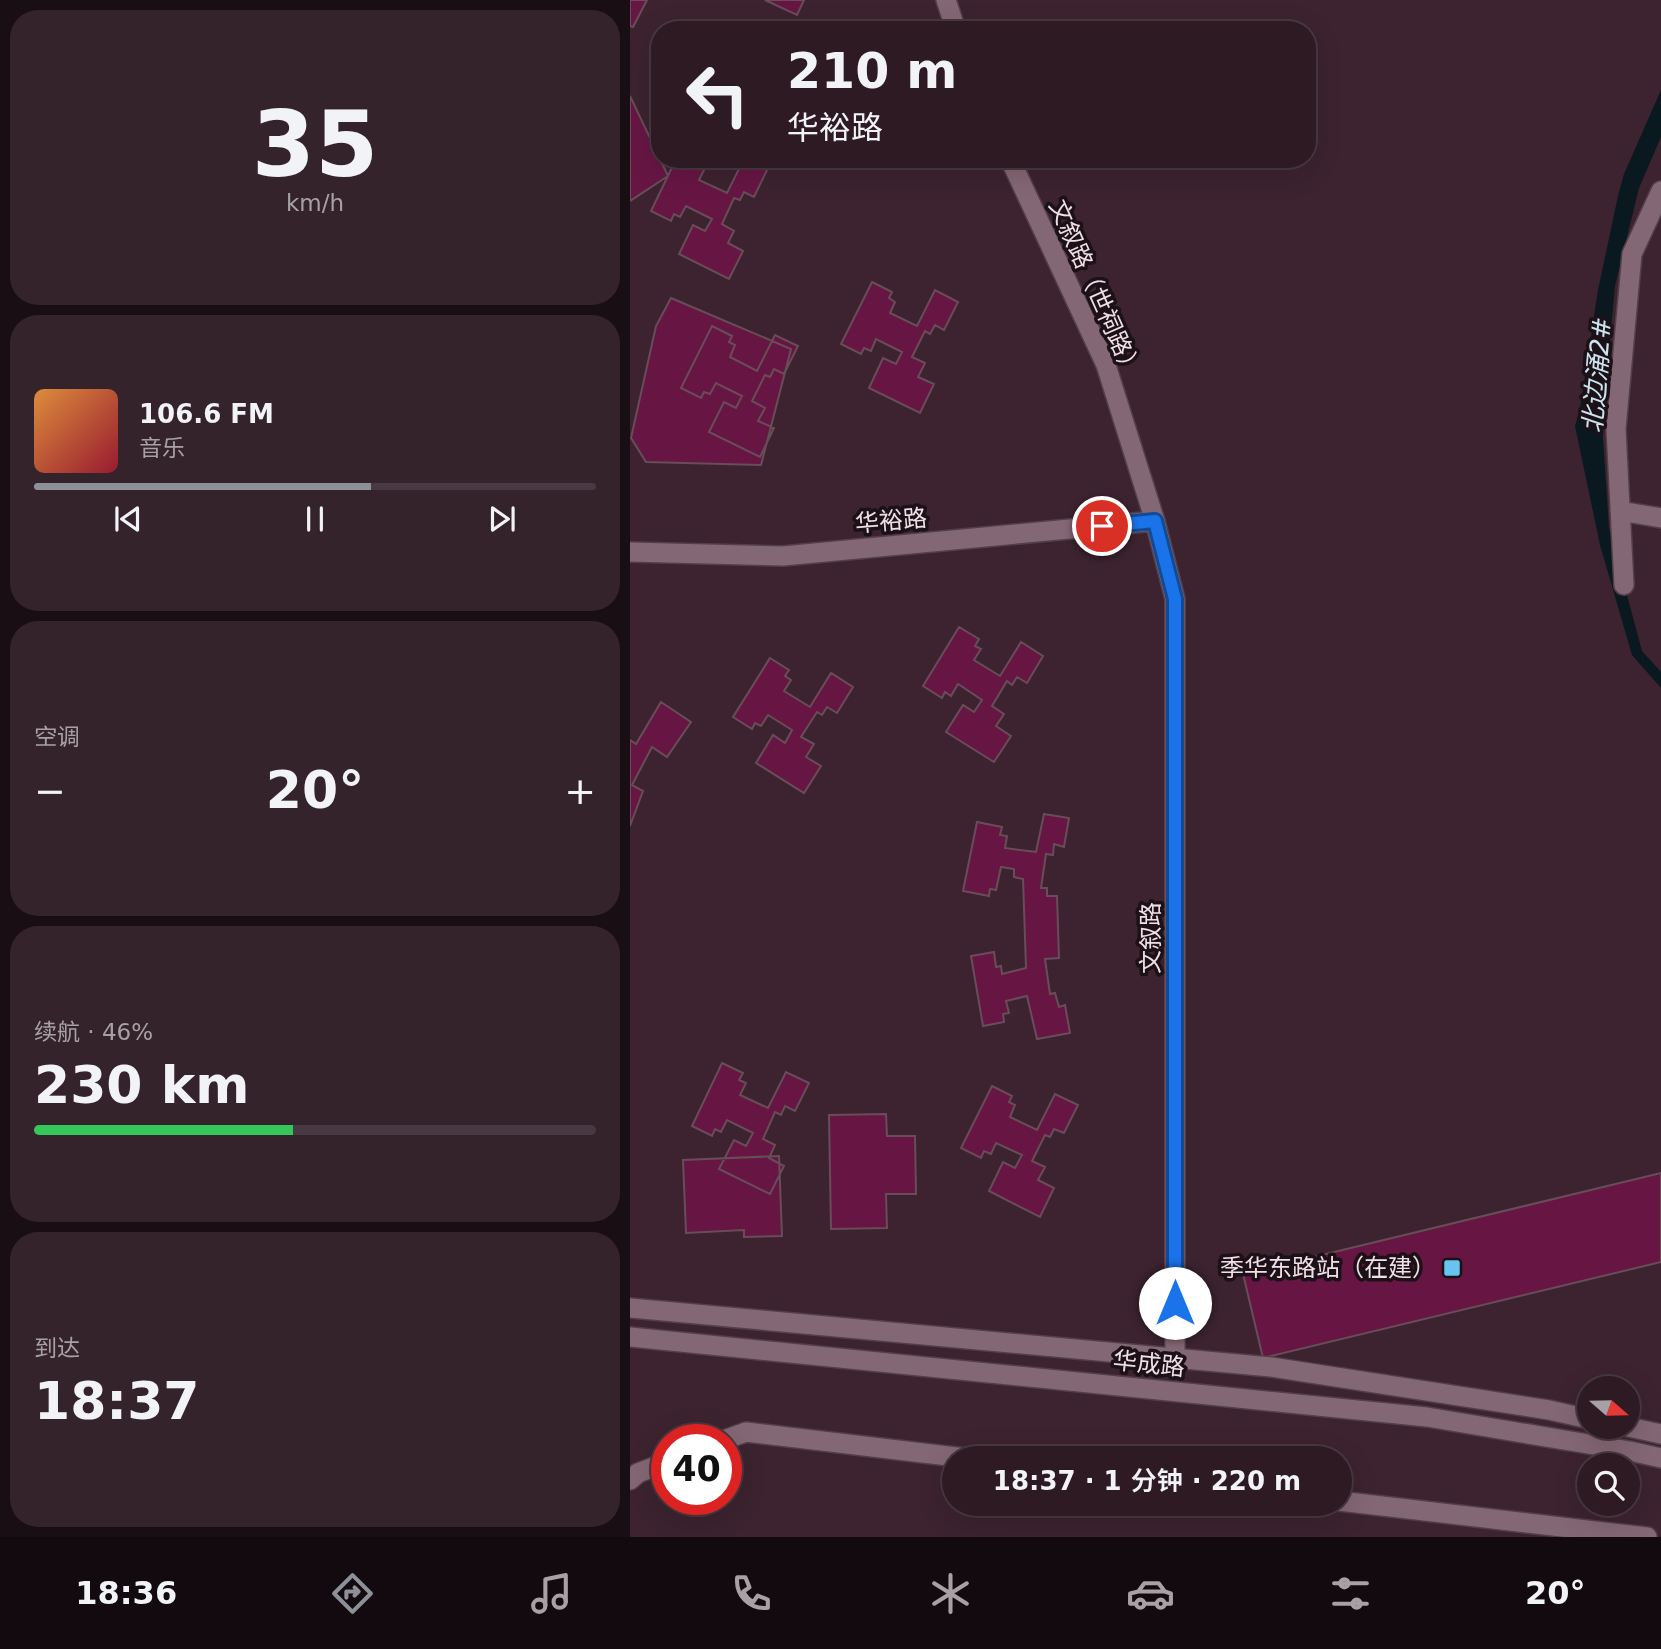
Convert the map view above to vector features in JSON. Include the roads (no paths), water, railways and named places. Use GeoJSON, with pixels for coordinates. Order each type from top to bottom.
{"type":"FeatureCollection","features":[{"type":"Feature","properties":{"kind":"street"},"geometry":{"type":"LineString","coordinates":[[946,0],[953,21]]}},
{"type":"Feature","properties":{"kind":"street","name":"文叙路（世祠路）"},"geometry":{"type":"LineString","coordinates":[[1014,168],[1107,365],[1155,521]]}},
{"type":"Feature","properties":{"kind":"street"},"geometry":{"type":"LineString","coordinates":[[1624,585],[1616,429],[1632,254],[1661,191]]}},
{"type":"Feature","properties":{"kind":"street"},"geometry":{"type":"LineString","coordinates":[[1620,511],[1661,518]]}},
{"type":"Feature","properties":{"kind":"street","name":"华裕路"},"geometry":{"type":"LineString","coordinates":[[630,552],[783,556],[1155,521]]}},
{"type":"Feature","properties":{"kind":"street","name":"文叙路"},"geometry":{"type":"LineString","coordinates":[[1155,521],[1175,599],[1175,1358]]}},
{"type":"Feature","properties":{"kind":"street","name":"华成路"},"geometry":{"type":"LineString","coordinates":[[630,1308],[1271,1367],[1577,1416]]}},
{"type":"Feature","properties":{"kind":"street","name":"华成路"},"geometry":{"type":"LineString","coordinates":[[630,1337],[1427,1417],[1661,1458]]}},
{"type":"Feature","properties":{"kind":"street"},"geometry":{"type":"LineString","coordinates":[[1640,1429],[1661,1434]]}},
{"type":"Feature","properties":{"kind":"street"},"geometry":{"type":"LineString","coordinates":[[742,1433],[942,1455]]}},
{"type":"Feature","properties":{"kind":"street"},"geometry":{"type":"LineString","coordinates":[[630,1480],[638,1473],[651,1468]]}},
{"type":"Feature","properties":{"kind":"street"},"geometry":{"type":"LineString","coordinates":[[1352,1503],[1647,1537]]}},
{"type":"Feature","properties":{"kind":"water","name":"北边涌2#"},"geometry":{"type":"Polygon","coordinates":[[[1661,90],[1661,137],[1639,188],[1615,286],[1602,424],[1609,528],[1642,651],[1661,672],[1661,688],[1632,655],[1600,545],[1575,426],[1598,290],[1618,196],[1624,174],[1661,90]]]}},
{"type":"Feature","properties":{"kind":"place","name":"季华东路站（在建）"},"geometry":{"type":"Point","coordinates":[1452,1268]}}]}
